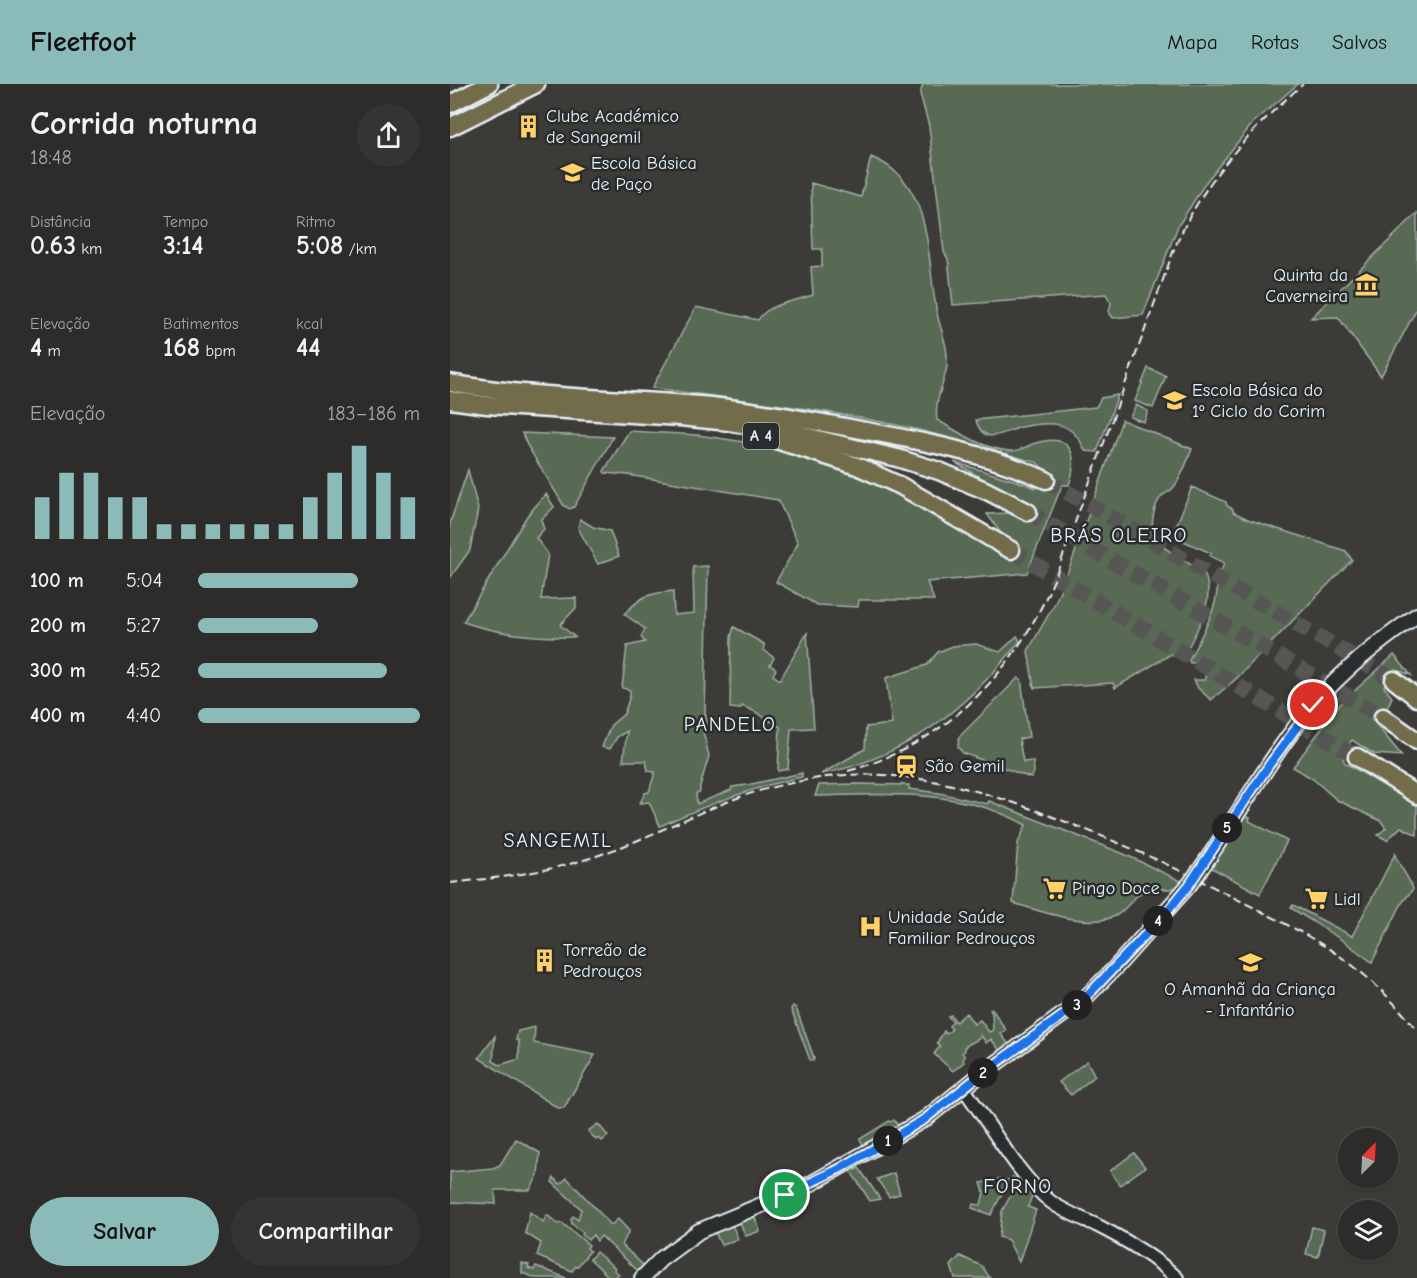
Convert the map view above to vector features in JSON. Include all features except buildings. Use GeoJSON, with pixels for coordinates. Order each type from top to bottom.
{"type":"FeatureCollection","features":[{"type":"Feature","properties":{"kind":"highway"},"geometry":{"type":"LineString","coordinates":[[450,104],[489,84]]}},
{"type":"Feature","properties":{"kind":"highway"},"geometry":{"type":"LineString","coordinates":[[450,127],[536,84]]}},
{"type":"Feature","properties":{"kind":"highway"},"geometry":{"type":"LineString","coordinates":[[450,140],[460,131],[501,109],[503,100]]}},
{"type":"Feature","properties":{"kind":"highway"},"geometry":{"type":"LineString","coordinates":[[450,376],[505,385],[511,392]]}},
{"type":"Feature","properties":{"kind":"highway","name":"A 4"},"geometry":{"type":"LineString","coordinates":[[450,383],[511,392],[718,407],[858,429],[989,457],[1046,480]]}},
{"type":"Feature","properties":{"kind":"highway","name":"A 4"},"geometry":{"type":"LineString","coordinates":[[450,400],[487,405],[680,417],[784,431],[897,458],[939,471],[987,491],[1028,513]]}},
{"type":"Feature","properties":{"kind":"highway","name":"A 4"},"geometry":{"type":"LineString","coordinates":[[450,410],[671,424],[721,429],[769,438],[857,466],[901,486],[1011,550]]}},
{"type":"Feature","properties":{"kind":"highway"},"geometry":{"type":"LineString","coordinates":[[1394,680],[1417,698]]}},
{"type":"Feature","properties":{"kind":"highway"},"geometry":{"type":"LineString","coordinates":[[1383,717],[1417,741]]}},
{"type":"Feature","properties":{"kind":"highway"},"geometry":{"type":"LineString","coordinates":[[1357,757],[1417,795]]}},
{"type":"Feature","properties":{"kind":"main road"},"geometry":{"type":"LineString","coordinates":[[642,1278],[661,1259],[699,1231],[805,1187],[925,1119],[1083,1000],[1115,968],[1193,879],[1269,765],[1313,705],[1365,653],[1417,615]]}},
{"type":"Feature","properties":{"kind":"street"},"geometry":{"type":"LineString","coordinates":[[964,1089],[1024,1173],[1043,1195],[1062,1209],[1108,1231],[1152,1258],[1177,1278]]}},
{"type":"Feature","properties":{"kind":"green space"},"geometry":{"type":"Polygon","coordinates":[[[923,84],[1298,84],[1253,123],[1206,182],[1178,226],[1143,315],[1113,318],[1109,312],[1111,303],[1106,294],[953,305],[948,259],[944,252],[929,126],[920,94],[923,84]]]}},
{"type":"Feature","properties":{"kind":"green space"},"geometry":{"type":"Polygon","coordinates":[[[871,157],[891,168],[906,183],[923,221],[936,308],[947,359],[946,373],[937,406],[937,420],[972,440],[1000,450],[1014,451],[1048,440],[1058,441],[1070,449],[1072,474],[1069,485],[1062,485],[1027,573],[927,582],[934,600],[859,600],[858,607],[817,605],[776,582],[798,543],[778,500],[605,473],[604,471],[629,431],[698,435],[751,443],[822,462],[871,480],[891,489],[909,502],[1006,556],[1005,539],[987,514],[1010,513],[1020,517],[1030,506],[954,462],[1035,488],[1046,486],[1049,480],[1044,469],[1036,462],[939,435],[868,419],[652,388],[696,307],[758,320],[768,310],[813,295],[811,267],[822,266],[822,249],[813,249],[811,183],[861,197],[871,157]]]}},
{"type":"Feature","properties":{"kind":"green space","name":"Quinta da Caverneira"},"geometry":{"type":"Polygon","coordinates":[[[1417,213],[1417,308],[1381,376],[1338,317],[1311,318],[1417,213]]]}},
{"type":"Feature","properties":{"kind":"green space"},"geometry":{"type":"Polygon","coordinates":[[[1148,368],[1166,376],[1153,408],[1135,401],[1148,368]]]}},
{"type":"Feature","properties":{"kind":"green space"},"geometry":{"type":"Polygon","coordinates":[[[1118,395],[1097,452],[1085,451],[1074,433],[1060,425],[1033,425],[989,436],[980,429],[976,420],[1096,407],[1101,398],[1118,395]]]}},
{"type":"Feature","properties":{"kind":"green space"},"geometry":{"type":"Polygon","coordinates":[[[1136,405],[1148,411],[1144,422],[1130,417],[1136,405]]]}},
{"type":"Feature","properties":{"kind":"green space"},"geometry":{"type":"Polygon","coordinates":[[[1122,420],[1192,449],[1177,483],[1160,499],[1152,525],[1157,543],[1204,573],[1208,594],[1207,605],[1184,656],[1171,654],[1115,688],[1113,683],[1034,688],[1028,651],[1055,603],[1122,420]]]}},
{"type":"Feature","properties":{"kind":"green space"},"geometry":{"type":"Polygon","coordinates":[[[522,433],[613,437],[574,507],[570,509],[564,506],[522,433]]]}},
{"type":"Feature","properties":{"kind":"green space"},"geometry":{"type":"Polygon","coordinates":[[[468,470],[478,509],[470,550],[450,578],[450,523],[468,470]]]}},
{"type":"Feature","properties":{"kind":"green space"},"geometry":{"type":"Polygon","coordinates":[[[1192,487],[1226,502],[1233,512],[1250,520],[1346,551],[1352,560],[1236,679],[1211,700],[1198,688],[1194,680],[1205,680],[1205,662],[1190,663],[1189,660],[1210,618],[1217,595],[1214,575],[1222,569],[1224,563],[1210,556],[1211,553],[1172,536],[1192,487]]]}},
{"type":"Feature","properties":{"kind":"green space"},"geometry":{"type":"Polygon","coordinates":[[[546,494],[554,507],[541,520],[544,529],[536,538],[548,554],[541,599],[576,598],[576,608],[560,625],[575,637],[518,634],[490,630],[463,622],[527,516],[546,494]]]}},
{"type":"Feature","properties":{"kind":"green space"},"geometry":{"type":"Polygon","coordinates":[[[580,519],[593,527],[610,531],[619,556],[598,564],[578,528],[580,519]]]}},
{"type":"Feature","properties":{"kind":"green space"},"geometry":{"type":"Polygon","coordinates":[[[708,566],[705,713],[709,729],[703,731],[709,756],[700,792],[696,793],[697,804],[731,790],[732,787],[802,773],[802,777],[730,797],[660,826],[649,802],[640,803],[645,793],[649,792],[655,772],[648,771],[646,761],[623,761],[627,731],[617,737],[610,749],[602,747],[611,725],[624,714],[630,696],[630,690],[622,688],[627,646],[645,642],[641,637],[645,629],[624,614],[646,596],[673,591],[674,615],[694,613],[693,567],[708,566]]]}},
{"type":"Feature","properties":{"kind":"green space"},"geometry":{"type":"Polygon","coordinates":[[[734,627],[764,644],[764,650],[774,658],[770,665],[776,669],[773,675],[780,680],[807,633],[814,728],[791,729],[788,769],[778,771],[780,727],[742,706],[740,709],[730,708],[731,637],[734,627]]]}},
{"type":"Feature","properties":{"kind":"green space"},"geometry":{"type":"Polygon","coordinates":[[[1017,636],[1020,641],[1000,665],[978,688],[932,727],[880,756],[821,774],[865,749],[866,727],[892,724],[886,678],[927,665],[938,652],[953,646],[976,644],[1000,652],[1017,636]]]}},
{"type":"Feature","properties":{"kind":"green space"},"geometry":{"type":"Polygon","coordinates":[[[1394,655],[1411,675],[1397,670],[1387,677],[1384,687],[1392,697],[1387,708],[1374,710],[1371,718],[1402,756],[1374,754],[1352,740],[1341,754],[1345,763],[1417,805],[1417,835],[1401,827],[1387,840],[1378,835],[1386,828],[1381,821],[1337,800],[1313,779],[1293,767],[1339,705],[1394,655]]]}},
{"type":"Feature","properties":{"kind":"green space"},"geometry":{"type":"Polygon","coordinates":[[[1018,678],[1021,679],[1029,737],[1019,739],[1023,762],[1033,761],[1034,772],[1031,778],[963,753],[958,747],[959,737],[1018,678]]]}},
{"type":"Feature","properties":{"kind":"green space"},"geometry":{"type":"Polygon","coordinates":[[[819,785],[909,785],[909,789],[987,804],[989,801],[1124,854],[1183,882],[1174,888],[1144,891],[1117,915],[1093,921],[1065,918],[1013,903],[1018,843],[1026,825],[1001,813],[949,799],[869,794],[815,796],[819,785]]]}},
{"type":"Feature","properties":{"kind":"green space"},"geometry":{"type":"Polygon","coordinates":[[[1241,814],[1250,818],[1249,821],[1287,841],[1260,894],[1208,866],[1241,814]]]}},
{"type":"Feature","properties":{"kind":"green space"},"geometry":{"type":"Polygon","coordinates":[[[1395,854],[1413,889],[1402,903],[1372,962],[1291,908],[1293,905],[1352,936],[1395,854]]]}},
{"type":"Feature","properties":{"kind":"green space"},"geometry":{"type":"Polygon","coordinates":[[[793,1006],[796,1008],[814,1058],[813,1061],[810,1060],[791,1009],[793,1006]]]}},
{"type":"Feature","properties":{"kind":"green space"},"geometry":{"type":"Polygon","coordinates":[[[992,1009],[1006,1030],[1001,1034],[1010,1046],[1001,1052],[991,1039],[986,1043],[981,1035],[980,1038],[964,1047],[965,1050],[962,1053],[965,1057],[964,1062],[953,1071],[934,1054],[940,1046],[937,1043],[944,1031],[946,1034],[952,1029],[949,1026],[953,1022],[948,1016],[951,1015],[956,1022],[966,1013],[974,1024],[980,1020],[989,1032],[993,1030],[990,1010],[992,1009]]]}},
{"type":"Feature","properties":{"kind":"green space"},"geometry":{"type":"Polygon","coordinates":[[[535,1027],[534,1043],[595,1055],[564,1108],[558,1108],[479,1058],[495,1036],[493,1061],[500,1065],[519,1059],[519,1041],[516,1040],[518,1031],[535,1027]]]}},
{"type":"Feature","properties":{"kind":"green space"},"geometry":{"type":"Polygon","coordinates":[[[1087,1061],[1095,1076],[1071,1095],[1059,1082],[1087,1061]]]}},
{"type":"Feature","properties":{"kind":"green space"},"geometry":{"type":"Polygon","coordinates":[[[894,1120],[899,1127],[865,1148],[860,1139],[894,1120]]]}},
{"type":"Feature","properties":{"kind":"green space"},"geometry":{"type":"Polygon","coordinates":[[[598,1124],[608,1136],[602,1141],[599,1138],[596,1140],[588,1131],[598,1124]]]}},
{"type":"Feature","properties":{"kind":"green space"},"geometry":{"type":"Polygon","coordinates":[[[516,1139],[540,1153],[538,1175],[530,1190],[495,1190],[496,1204],[450,1202],[450,1172],[493,1168],[500,1165],[516,1139]]]}},
{"type":"Feature","properties":{"kind":"green space"},"geometry":{"type":"Polygon","coordinates":[[[1134,1153],[1145,1167],[1120,1185],[1110,1171],[1134,1153]]]}},
{"type":"Feature","properties":{"kind":"green space"},"geometry":{"type":"Polygon","coordinates":[[[859,1168],[880,1199],[870,1201],[850,1170],[859,1168]]]}},
{"type":"Feature","properties":{"kind":"green space"},"geometry":{"type":"Polygon","coordinates":[[[894,1173],[900,1194],[889,1197],[877,1179],[894,1173]]]}},
{"type":"Feature","properties":{"kind":"green space"},"geometry":{"type":"Polygon","coordinates":[[[1012,1177],[1022,1180],[1033,1193],[1028,1207],[1036,1210],[1019,1262],[1008,1240],[999,1237],[1002,1211],[1015,1188],[1011,1185],[1012,1177]]]}},
{"type":"Feature","properties":{"kind":"green space"},"geometry":{"type":"Polygon","coordinates":[[[554,1178],[560,1184],[567,1178],[611,1225],[618,1219],[629,1231],[622,1245],[645,1267],[639,1272],[601,1236],[597,1241],[593,1235],[588,1240],[582,1235],[583,1233],[572,1224],[571,1219],[573,1216],[578,1220],[581,1209],[552,1182],[554,1178]]]}},
{"type":"Feature","properties":{"kind":"green space"},"geometry":{"type":"Polygon","coordinates":[[[999,1179],[1009,1180],[991,1215],[972,1208],[973,1204],[981,1205],[984,1192],[981,1183],[999,1179]]]}},
{"type":"Feature","properties":{"kind":"green space"},"geometry":{"type":"Polygon","coordinates":[[[530,1212],[543,1222],[547,1215],[558,1224],[562,1223],[589,1245],[587,1248],[590,1251],[572,1271],[537,1256],[541,1243],[525,1233],[530,1212]]]}},
{"type":"Feature","properties":{"kind":"green space"},"geometry":{"type":"Polygon","coordinates":[[[753,1213],[760,1231],[746,1236],[738,1219],[753,1213]]]}},
{"type":"Feature","properties":{"kind":"green space"},"geometry":{"type":"Polygon","coordinates":[[[731,1222],[738,1239],[721,1245],[714,1230],[731,1222]]]}},
{"type":"Feature","properties":{"kind":"green space"},"geometry":{"type":"Polygon","coordinates":[[[1312,1227],[1324,1230],[1318,1257],[1306,1254],[1312,1227]]]}},
{"type":"Feature","properties":{"kind":"green space"},"geometry":{"type":"Polygon","coordinates":[[[596,1252],[619,1274],[610,1278],[590,1259],[596,1252]]]}},
{"type":"Feature","properties":{"kind":"green space"},"geometry":{"type":"Polygon","coordinates":[[[960,1256],[982,1266],[990,1278],[955,1278],[951,1266],[960,1256]]]}},
{"type":"Feature","properties":{"kind":"green space"},"geometry":{"type":"Polygon","coordinates":[[[522,1263],[529,1265],[528,1268],[534,1270],[536,1266],[566,1278],[536,1278],[522,1273],[522,1263]]]}},
{"type":"Feature","properties":{"kind":"tunnel"},"geometry":{"type":"LineString","coordinates":[[1046,480],[1394,680]]}},
{"type":"Feature","properties":{"kind":"tunnel"},"geometry":{"type":"LineString","coordinates":[[1028,512],[1383,717]]}},
{"type":"Feature","properties":{"kind":"tunnel"},"geometry":{"type":"LineString","coordinates":[[1011,550],[1357,757]]}},
{"type":"Feature","properties":{"kind":"railway"},"geometry":{"type":"LineString","coordinates":[[848,771],[918,742],[948,722],[1000,671],[1021,642],[1040,610],[1056,575],[1184,227],[1212,181],[1228,160],[1263,121],[1303,84]]}},
{"type":"Feature","properties":{"kind":"railway"},"geometry":{"type":"LineString","coordinates":[[450,883],[528,873],[566,865],[635,842],[734,799],[782,785],[851,775],[914,778],[1006,800],[1127,847],[1205,883],[1299,931],[1341,957],[1382,991],[1417,1030]]}},
{"type":"Feature","properties":{"kind":"place","name":"Clube Académico de Sangemil"},"geometry":{"type":"Point","coordinates":[528,126]}},
{"type":"Feature","properties":{"kind":"place","name":"Escola Básica de Paço"},"geometry":{"type":"Point","coordinates":[573,173]}},
{"type":"Feature","properties":{"kind":"place","name":"Quinta da Caverneira"},"geometry":{"type":"Point","coordinates":[1366,285]}},
{"type":"Feature","properties":{"kind":"place","name":"Escola Básica do 1º Ciclo do Corim"},"geometry":{"type":"Point","coordinates":[1174,400]}},
{"type":"Feature","properties":{"kind":"place","name":"São Gemil"},"geometry":{"type":"Point","coordinates":[907,766]}},
{"type":"Feature","properties":{"kind":"place","name":"Pingo Doce"},"geometry":{"type":"Point","coordinates":[1054,888]}},
{"type":"Feature","properties":{"kind":"place","name":"Lidl"},"geometry":{"type":"Point","coordinates":[1316,899]}},
{"type":"Feature","properties":{"kind":"place","name":"Unidade Saúde Familiar Pedrouços"},"geometry":{"type":"Point","coordinates":[870,927]}},
{"type":"Feature","properties":{"kind":"place","name":"Torreão de Pedrouços"},"geometry":{"type":"Point","coordinates":[545,960]}},
{"type":"Feature","properties":{"kind":"place","name":"O Amanhã da Criança - Infantário"},"geometry":{"type":"Point","coordinates":[1250,963]}},
{"type":"Feature","properties":{"kind":"district","name":"BRÁS OLEIRO"},"geometry":{"type":"Point","coordinates":[1119,535]}},
{"type":"Feature","properties":{"kind":"district","name":"PANDELO"},"geometry":{"type":"Point","coordinates":[730,724]}},
{"type":"Feature","properties":{"kind":"district","name":"SANGEMIL"},"geometry":{"type":"Point","coordinates":[558,840]}},
{"type":"Feature","properties":{"kind":"district","name":"FORNO"},"geometry":{"type":"Point","coordinates":[1018,1186]}},
{"type":"Feature","properties":{"kind":"route"},"geometry":{"type":"LineString","coordinates":[[785,1195],[839,1169],[925,1119],[1090,993],[1167,912],[1189,885],[1269,765],[1313,705]]}}]}
